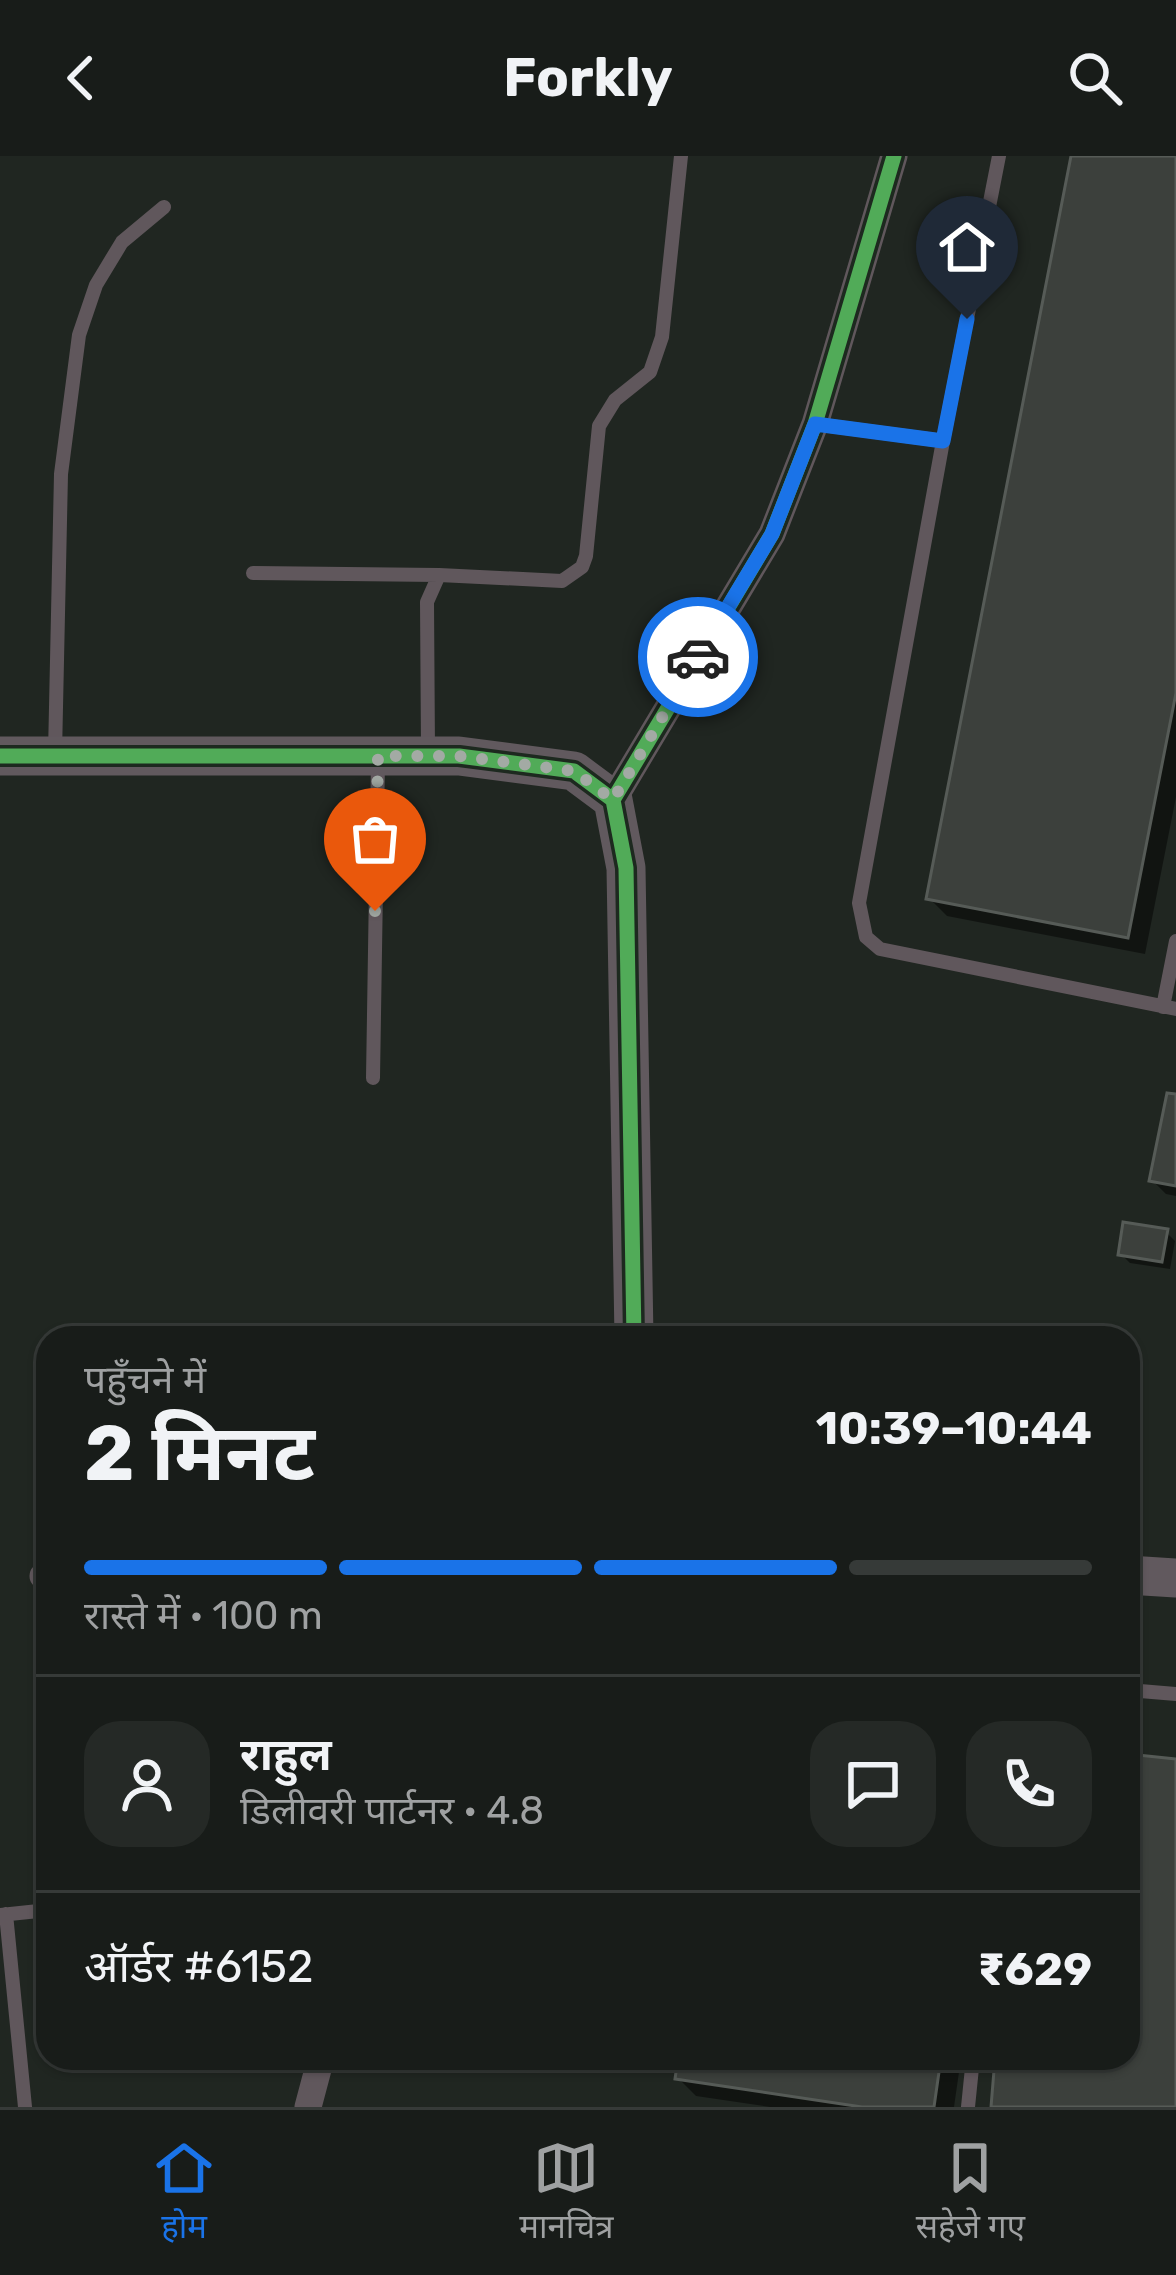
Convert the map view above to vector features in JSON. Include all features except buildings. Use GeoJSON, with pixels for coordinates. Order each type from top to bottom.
{"type":"FeatureCollection","features":[{"type":"Feature","properties":{"kind":"street"},"geometry":{"type":"LineString","coordinates":[[634,1326],[626,868],[613,800],[772,534],[815,424],[894,156]]}},
{"type":"Feature","properties":{"kind":"street"},"geometry":{"type":"LineString","coordinates":[[0,756],[459,756],[574,771],[613,800]]}},
{"type":"Feature","properties":{"kind":"street"},"geometry":{"type":"LineString","coordinates":[[1140,1575],[1176,1578]]}},
{"type":"Feature","properties":{"kind":"street"},"geometry":{"type":"LineString","coordinates":[[308,2107],[318,2070]]}},
{"type":"Feature","properties":{"kind":"lane"},"geometry":{"type":"LineString","coordinates":[[253,573],[562,581],[582,567],[599,426],[615,400],[650,373],[659,349],[681,156]]}},
{"type":"Feature","properties":{"kind":"lane"},"geometry":{"type":"LineString","coordinates":[[999,156],[859,903],[866,937],[880,950],[1170,1008],[1176,941]]}},
{"type":"Feature","properties":{"kind":"lane"},"geometry":{"type":"LineString","coordinates":[[55,756],[61,474],[79,335],[96,285],[122,242],[164,207]]}},
{"type":"Feature","properties":{"kind":"lane"},"geometry":{"type":"LineString","coordinates":[[815,424],[943,441]]}},
{"type":"Feature","properties":{"kind":"lane"},"geometry":{"type":"LineString","coordinates":[[428,756],[427,602],[440,575]]}},
{"type":"Feature","properties":{"kind":"lane"},"geometry":{"type":"LineString","coordinates":[[373,1078],[378,756]]}},
{"type":"Feature","properties":{"kind":"lane"},"geometry":{"type":"LineString","coordinates":[[1140,1691],[1176,1694]]}},
{"type":"Feature","properties":{"kind":"lane"},"geometry":{"type":"LineString","coordinates":[[25,2107],[3,1915],[36,1911]]}},
{"type":"Feature","properties":{"kind":"lane"},"geometry":{"type":"LineString","coordinates":[[968,2107],[973,2070]]}},
{"type":"Feature","properties":{"kind":"cycle path"},"geometry":{"type":"LineString","coordinates":[[613,800],[772,534],[815,424],[894,156]]}},
{"type":"Feature","properties":{"kind":"cycle path"},"geometry":{"type":"LineString","coordinates":[[0,756],[459,756],[574,771],[613,800],[626,868],[634,1326]]}},
{"type":"Feature","properties":{"kind":"way so far"},"geometry":{"type":"LineString","coordinates":[[375,911],[378,756],[459,756],[574,771],[613,800],[698,657]]}},
{"type":"Feature","properties":{"kind":"route"},"geometry":{"type":"LineString","coordinates":[[698,657],[772,534],[815,424],[943,441],[967,319]]}}]}
